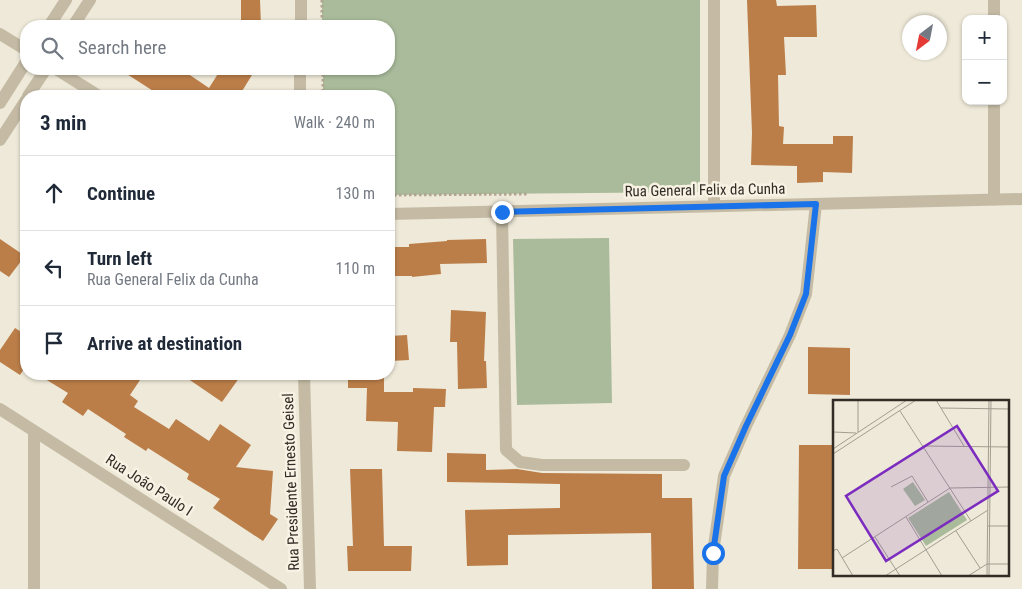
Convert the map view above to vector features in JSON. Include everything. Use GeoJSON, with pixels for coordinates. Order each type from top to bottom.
{"type":"FeatureCollection","features":[{"type":"Feature","properties":{"kind":"street"},"geometry":{"type":"LineString","coordinates":[[53,20],[66,0]]}},
{"type":"Feature","properties":{"kind":"street"},"geometry":{"type":"LineString","coordinates":[[77,20],[90,0]]}},
{"type":"Feature","properties":{"kind":"street"},"geometry":{"type":"LineString","coordinates":[[301,0],[301,20]]}},
{"type":"Feature","properties":{"kind":"street"},"geometry":{"type":"LineString","coordinates":[[714,0],[714,206]]}},
{"type":"Feature","properties":{"kind":"street"},"geometry":{"type":"LineString","coordinates":[[994,0],[994,15]]}},
{"type":"Feature","properties":{"kind":"street"},"geometry":{"type":"LineString","coordinates":[[0,34],[20,46]]}},
{"type":"Feature","properties":{"kind":"street"},"geometry":{"type":"LineString","coordinates":[[0,103],[20,71]]}},
{"type":"Feature","properties":{"kind":"street"},"geometry":{"type":"LineString","coordinates":[[32,90],[42,75]]}},
{"type":"Feature","properties":{"kind":"street"},"geometry":{"type":"LineString","coordinates":[[66,75],[89,90]]}},
{"type":"Feature","properties":{"kind":"street"},"geometry":{"type":"LineString","coordinates":[[300,75],[300,90]]}},
{"type":"Feature","properties":{"kind":"street"},"geometry":{"type":"LineString","coordinates":[[994,105],[994,200]]}},
{"type":"Feature","properties":{"kind":"street"},"geometry":{"type":"LineString","coordinates":[[0,140],[20,109]]}},
{"type":"Feature","properties":{"kind":"street","name":"Rua General Felix da Cunha"},"geometry":{"type":"LineString","coordinates":[[395,214],[1022,200]]}},
{"type":"Feature","properties":{"kind":"street"},"geometry":{"type":"LineString","coordinates":[[712,589],[713,553],[724,476],[790,335],[806,294],[816,204]]}},
{"type":"Feature","properties":{"kind":"street"},"geometry":{"type":"LineString","coordinates":[[502,212],[506,450],[520,462],[542,465],[684,465]]}},
{"type":"Feature","properties":{"kind":"street","name":"Rua Presidente Ernesto Geisel"},"geometry":{"type":"LineString","coordinates":[[304,380],[310,589]]}},
{"type":"Feature","properties":{"kind":"street","name":"Rua João Paulo I"},"geometry":{"type":"LineString","coordinates":[[0,409],[281,589]]}},
{"type":"Feature","properties":{"kind":"street"},"geometry":{"type":"LineString","coordinates":[[34,430],[34,589]]}},
{"type":"Feature","properties":{"kind":"path"},"geometry":{"type":"LineString","coordinates":[[322,0],[322,20]]}},
{"type":"Feature","properties":{"kind":"path"},"geometry":{"type":"LineString","coordinates":[[323,75],[324,90]]}},
{"type":"Feature","properties":{"kind":"green space"},"geometry":{"type":"Polygon","coordinates":[[[322,0],[700,0],[700,192],[395,195],[395,90],[323,90],[323,75],[395,75],[395,20],[322,20],[322,0]]]}},
{"type":"Feature","properties":{"kind":"green space"},"geometry":{"type":"Polygon","coordinates":[[[609,238],[612,403],[517,405],[513,239],[609,238]]]}},
{"type":"Feature","properties":{"kind":"building"},"geometry":{"type":"Polygon","coordinates":[[[241,0],[260,0],[261,20],[241,20],[241,0]]]}},
{"type":"Feature","properties":{"kind":"building"},"geometry":{"type":"Polygon","coordinates":[[[747,0],[776,0],[777,6],[816,5],[817,37],[784,37],[786,75],[778,75],[779,126],[784,127],[783,144],[833,144],[833,136],[853,136],[852,173],[823,172],[823,182],[797,183],[797,166],[751,165],[752,133],[747,0]]]}},
{"type":"Feature","properties":{"kind":"building"},"geometry":{"type":"Polygon","coordinates":[[[128,75],[190,75],[209,88],[217,75],[252,75],[243,90],[152,90],[128,75]]]}},
{"type":"Feature","properties":{"kind":"building"},"geometry":{"type":"Polygon","coordinates":[[[0,239],[20,253],[20,263],[9,277],[0,271],[0,239]]]}},
{"type":"Feature","properties":{"kind":"building"},"geometry":{"type":"Polygon","coordinates":[[[486,239],[487,263],[440,264],[441,274],[412,277],[395,276],[395,247],[409,247],[409,244],[447,240],[486,239]]]}},
{"type":"Feature","properties":{"kind":"building"},"geometry":{"type":"Polygon","coordinates":[[[451,310],[486,312],[484,361],[486,361],[487,388],[458,389],[457,342],[450,342],[451,310]]]}},
{"type":"Feature","properties":{"kind":"building"},"geometry":{"type":"Polygon","coordinates":[[[15,328],[20,331],[20,375],[0,362],[0,350],[15,328]]]}},
{"type":"Feature","properties":{"kind":"building"},"geometry":{"type":"Polygon","coordinates":[[[407,335],[409,360],[395,361],[395,336],[407,335]]]}},
{"type":"Feature","properties":{"kind":"building"},"geometry":{"type":"Polygon","coordinates":[[[808,347],[850,348],[850,395],[808,394],[808,347]]]}},
{"type":"Feature","properties":{"kind":"building"},"geometry":{"type":"Polygon","coordinates":[[[47,380],[140,380],[130,395],[138,401],[134,407],[169,429],[176,419],[209,441],[220,424],[251,445],[236,467],[273,471],[270,514],[278,519],[263,541],[213,508],[220,499],[187,479],[189,474],[148,448],[146,451],[124,437],[126,434],[88,409],[83,416],[62,402],[68,393],[47,380]]]}},
{"type":"Feature","properties":{"kind":"building"},"geometry":{"type":"Polygon","coordinates":[[[190,380],[238,380],[222,402],[190,380]]]}},
{"type":"Feature","properties":{"kind":"building"},"geometry":{"type":"Polygon","coordinates":[[[348,380],[384,380],[384,392],[413,392],[413,388],[446,389],[445,407],[434,407],[432,452],[397,451],[398,422],[366,421],[367,388],[348,388],[348,380]]]}},
{"type":"Feature","properties":{"kind":"building"},"geometry":{"type":"Polygon","coordinates":[[[799,445],[833,445],[833,569],[798,569],[799,445]]]}},
{"type":"Feature","properties":{"kind":"building"},"geometry":{"type":"Polygon","coordinates":[[[447,453],[486,454],[486,470],[517,469],[542,473],[662,474],[662,498],[692,498],[694,589],[652,589],[651,533],[508,535],[508,565],[467,566],[465,510],[560,508],[560,484],[447,482],[447,453]]]}},
{"type":"Feature","properties":{"kind":"building"},"geometry":{"type":"Polygon","coordinates":[[[350,469],[382,469],[384,546],[412,546],[411,571],[348,571],[347,546],[353,546],[350,469]]]}},
{"type":"Feature","properties":{"kind":"route"},"geometry":{"type":"LineString","coordinates":[[502,212],[816,204],[806,294],[790,335],[724,476],[713,553]]}}]}
